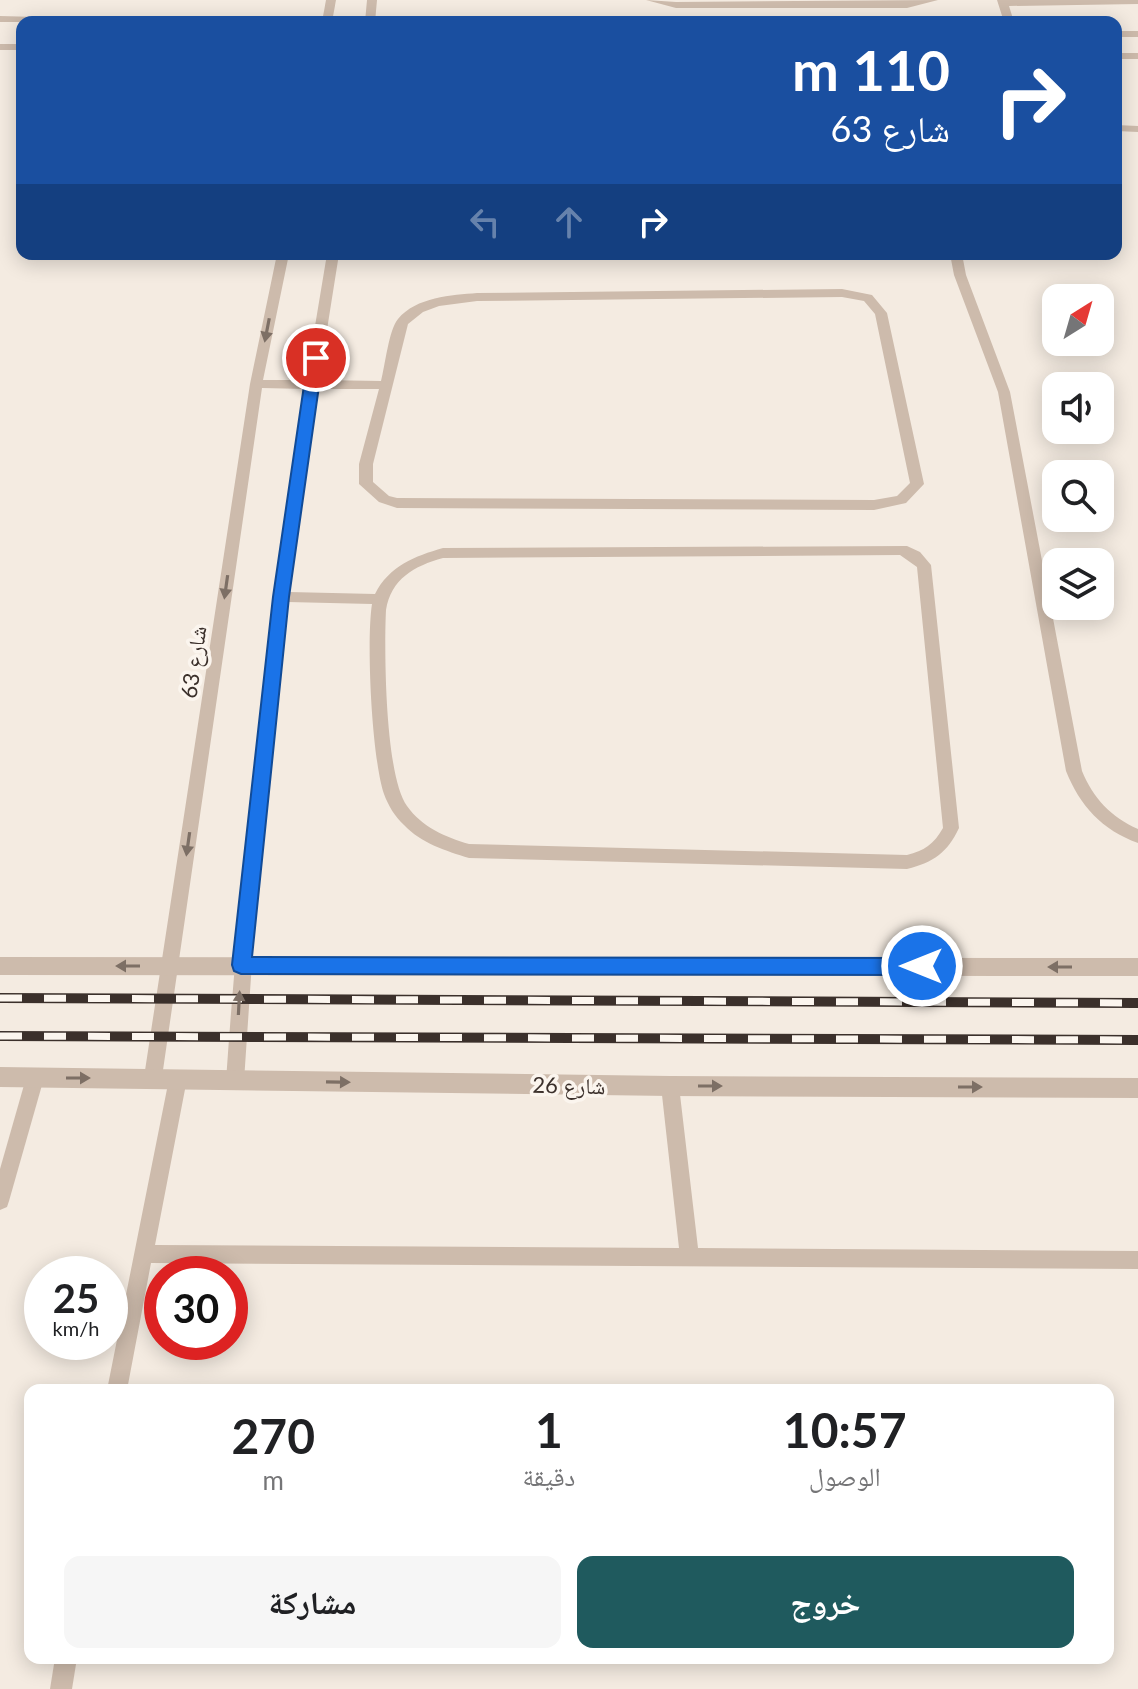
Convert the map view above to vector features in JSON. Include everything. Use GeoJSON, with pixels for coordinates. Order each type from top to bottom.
{"type":"FeatureCollection","features":[{"type":"Feature","properties":{"kind":"street"},"geometry":{"type":"LineString","coordinates":[[0,966],[1138,967]]}},
{"type":"Feature","properties":{"kind":"street","name":"شارع 26"},"geometry":{"type":"LineString","coordinates":[[0,1077],[670,1086],[1138,1088]]}},
{"type":"Feature","properties":{"kind":"lane"},"geometry":{"type":"LineString","coordinates":[[651,0],[676,5],[907,5],[933,0]]}},
{"type":"Feature","properties":{"kind":"lane"},"geometry":{"type":"LineString","coordinates":[[1002,1],[1138,1]]}},
{"type":"Feature","properties":{"kind":"lane","name":"شارع 63"},"geometry":{"type":"LineString","coordinates":[[153,1077],[256,384],[282,260]]}},
{"type":"Feature","properties":{"kind":"lane"},"geometry":{"type":"LineString","coordinates":[[235,1081],[241,965],[281,597],[332,260]]}},
{"type":"Feature","properties":{"kind":"lane"},"geometry":{"type":"LineString","coordinates":[[957,260],[1004,392],[1077,781],[1094,809],[1114,825],[1138,836]]}},
{"type":"Feature","properties":{"kind":"lane"},"geometry":{"type":"LineString","coordinates":[[855,293],[868,298],[881,313],[917,484],[901,500],[874,505],[397,503],[373,492],[366,484],[364,474],[385,385],[402,322],[415,310],[433,302],[477,297],[855,293]]}},
{"type":"Feature","properties":{"kind":"lane"},"geometry":{"type":"LineString","coordinates":[[256,384],[385,385]]}},
{"type":"Feature","properties":{"kind":"lane"},"geometry":{"type":"LineString","coordinates":[[902,550],[924,565],[951,828],[944,845],[928,857],[907,862],[497,853],[469,851],[442,843],[420,830],[402,813],[391,792],[378,665],[380,599],[393,578],[404,569],[443,553],[902,550]]}},
{"type":"Feature","properties":{"kind":"lane"},"geometry":{"type":"LineString","coordinates":[[281,597],[380,599]]}},
{"type":"Feature","properties":{"kind":"lane"},"geometry":{"type":"LineString","coordinates":[[0,1201],[35,1078]]}},
{"type":"Feature","properties":{"kind":"lane"},"geometry":{"type":"LineString","coordinates":[[118,1384],[178,1079]]}},
{"type":"Feature","properties":{"kind":"lane"},"geometry":{"type":"LineString","coordinates":[[670,1086],[690,1259]]}},
{"type":"Feature","properties":{"kind":"lane"},"geometry":{"type":"LineString","coordinates":[[143,1254],[1138,1260]]}},
{"type":"Feature","properties":{"kind":"lane"},"geometry":{"type":"LineString","coordinates":[[61,1689],[65,1664]]}},
{"type":"Feature","properties":{"kind":"railway"},"geometry":{"type":"LineString","coordinates":[[0,998],[1138,1003]]}},
{"type":"Feature","properties":{"kind":"railway"},"geometry":{"type":"LineString","coordinates":[[0,1036],[1138,1040]]}},
{"type":"Feature","properties":{"kind":"route"},"geometry":{"type":"LineString","coordinates":[[316,358],[281,597],[241,965],[922,966]]}}]}
